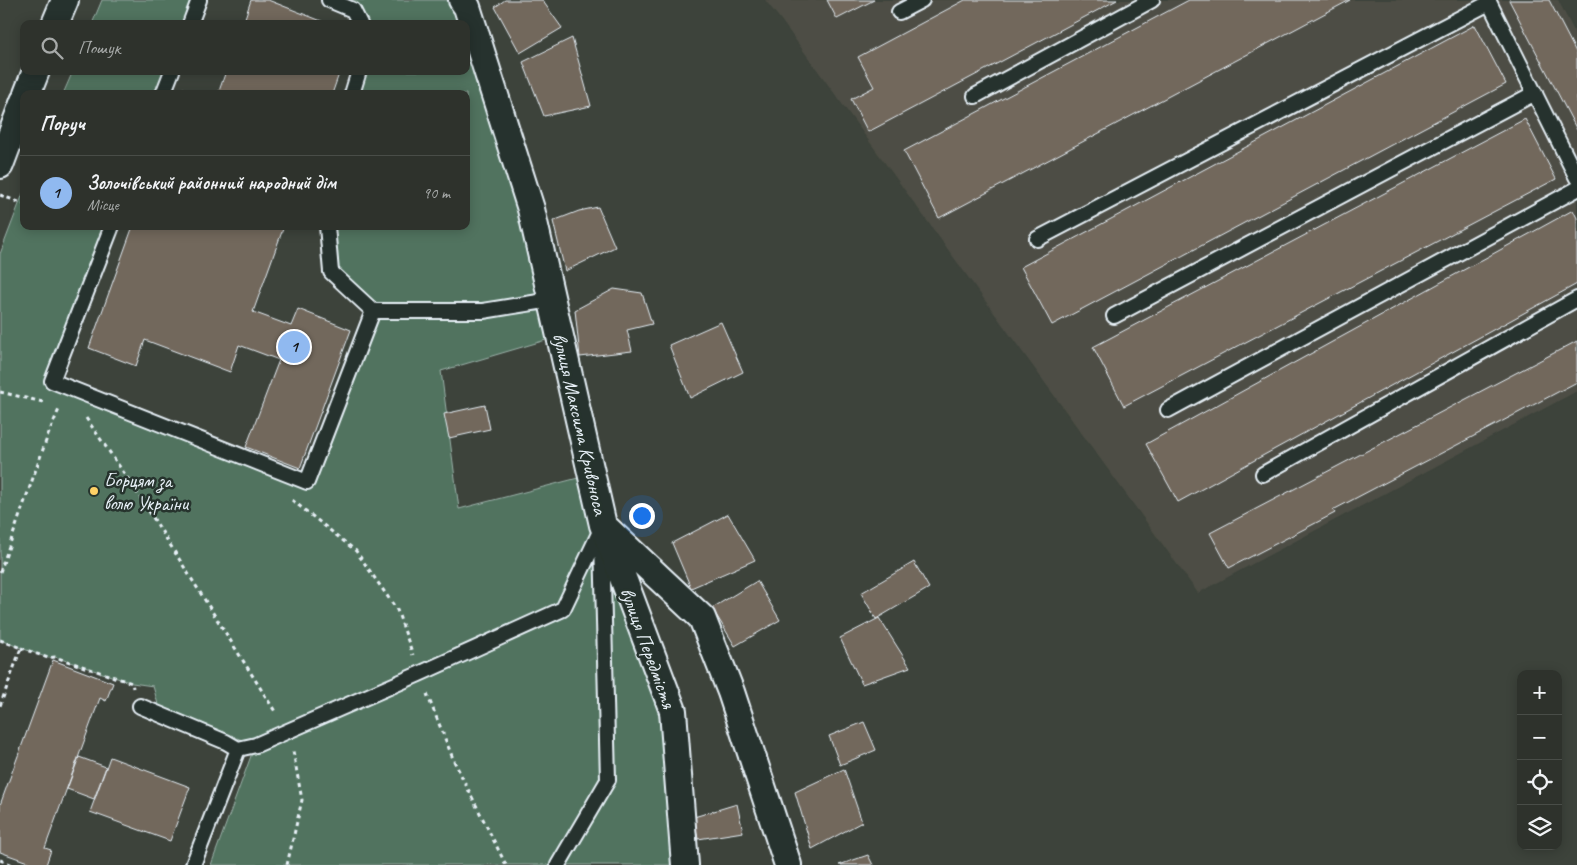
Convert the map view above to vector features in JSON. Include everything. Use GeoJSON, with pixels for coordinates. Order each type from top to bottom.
{"type":"FeatureCollection","features":[{"type":"Feature","properties":{"kind":"street"},"geometry":{"type":"LineString","coordinates":[[57,20],[65,0]]}},
{"type":"Feature","properties":{"kind":"street","name":"вулиця Максима Кривоноса"},"geometry":{"type":"LineString","coordinates":[[462,0],[467,7],[531,209],[603,525],[702,618],[731,692],[788,865]]}},
{"type":"Feature","properties":{"kind":"street"},"geometry":{"type":"LineString","coordinates":[[29,90],[34,75]]}},
{"type":"Feature","properties":{"kind":"street"},"geometry":{"type":"LineString","coordinates":[[0,165],[14,109]]}},
{"type":"Feature","properties":{"kind":"street","name":"вулиця Передмістя"},"geometry":{"type":"LineString","coordinates":[[603,525],[673,711],[685,865]]}},
{"type":"Feature","properties":{"kind":"lane"},"geometry":{"type":"LineString","coordinates":[[192,20],[199,0]]}},
{"type":"Feature","properties":{"kind":"lane"},"geometry":{"type":"LineString","coordinates":[[329,0],[353,10],[358,20]]}},
{"type":"Feature","properties":{"kind":"lane"},"geometry":{"type":"LineString","coordinates":[[899,12],[922,0]]}},
{"type":"Feature","properties":{"kind":"lane"},"geometry":{"type":"LineString","coordinates":[[975,96],[1152,0]]}},
{"type":"Feature","properties":{"kind":"lane"},"geometry":{"type":"LineString","coordinates":[[1037,239],[1488,2],[1577,178]]}},
{"type":"Feature","properties":{"kind":"lane"},"geometry":{"type":"LineString","coordinates":[[165,90],[170,75]]}},
{"type":"Feature","properties":{"kind":"lane"},"geometry":{"type":"LineString","coordinates":[[353,90],[359,75]]}},
{"type":"Feature","properties":{"kind":"lane"},"geometry":{"type":"LineString","coordinates":[[1114,316],[1534,93]]}},
{"type":"Feature","properties":{"kind":"lane"},"geometry":{"type":"LineString","coordinates":[[1168,410],[1577,189]]}},
{"type":"Feature","properties":{"kind":"lane"},"geometry":{"type":"LineString","coordinates":[[110,230],[52,381],[67,389],[307,482],[373,311]]}},
{"type":"Feature","properties":{"kind":"lane"},"geometry":{"type":"LineString","coordinates":[[327,230],[331,272],[373,311],[483,311],[551,300]]}},
{"type":"Feature","properties":{"kind":"lane"},"geometry":{"type":"LineString","coordinates":[[1263,474],[1577,299]]}},
{"type":"Feature","properties":{"kind":"lane"},"geometry":{"type":"LineString","coordinates":[[140,706],[226,742],[238,749],[256,745],[563,609],[603,525]]}},
{"type":"Feature","properties":{"kind":"lane"},"geometry":{"type":"LineString","coordinates":[[558,865],[608,780],[601,546],[603,525]]}},
{"type":"Feature","properties":{"kind":"lane"},"geometry":{"type":"LineString","coordinates":[[193,865],[238,749]]}},
{"type":"Feature","properties":{"kind":"path"},"geometry":{"type":"LineString","coordinates":[[0,195],[20,202]]}},
{"type":"Feature","properties":{"kind":"path"},"geometry":{"type":"LineString","coordinates":[[0,392],[49,403],[67,389]]}},
{"type":"Feature","properties":{"kind":"path"},"geometry":{"type":"LineString","coordinates":[[0,572],[48,435],[67,389]]}},
{"type":"Feature","properties":{"kind":"path"},"geometry":{"type":"LineString","coordinates":[[67,389],[135,489],[288,732],[302,800],[287,865]]}},
{"type":"Feature","properties":{"kind":"path"},"geometry":{"type":"LineString","coordinates":[[287,497],[356,551],[396,610],[454,761],[506,865]]}},
{"type":"Feature","properties":{"kind":"path"},"geometry":{"type":"LineString","coordinates":[[0,640],[48,658],[55,657],[132,683],[140,706]]}},
{"type":"Feature","properties":{"kind":"path"},"geometry":{"type":"LineString","coordinates":[[0,706],[21,648]]}},
{"type":"Feature","properties":{"kind":"path"},"geometry":{"type":"LineString","coordinates":[[0,860],[13,865]]}},
{"type":"Feature","properties":{"kind":"shaded area"},"geometry":{"type":"Polygon","coordinates":[[[765,0],[1558,0],[1577,37],[1577,391],[1198,593],[765,0]]]}},
{"type":"Feature","properties":{"kind":"green space"},"geometry":{"type":"Polygon","coordinates":[[[102,0],[199,0],[192,20],[94,20],[102,0]]]}},
{"type":"Feature","properties":{"kind":"green space"},"geometry":{"type":"Polygon","coordinates":[[[329,0],[448,0],[456,11],[459,20],[355,20],[329,0]]]}},
{"type":"Feature","properties":{"kind":"green space"},"geometry":{"type":"Polygon","coordinates":[[[470,56],[519,209],[539,296],[486,311],[542,311],[546,340],[441,371],[459,509],[582,477],[587,519],[673,711],[685,865],[211,865],[255,745],[159,708],[153,686],[132,683],[55,657],[48,658],[0,640],[0,254],[20,202],[20,230],[110,230],[52,381],[307,482],[373,312],[331,272],[327,230],[470,230],[470,90],[353,90],[358,75],[470,75],[470,56]]]}},
{"type":"Feature","properties":{"kind":"green space"},"geometry":{"type":"Polygon","coordinates":[[[71,75],[170,75],[165,90],[65,90],[71,75]]]}},
{"type":"Feature","properties":{"kind":"building"},"geometry":{"type":"Polygon","coordinates":[[[251,0],[268,0],[319,20],[244,20],[251,0]]]}},
{"type":"Feature","properties":{"kind":"building"},"geometry":{"type":"Polygon","coordinates":[[[505,0],[542,0],[562,28],[520,53],[495,7],[505,0]]]}},
{"type":"Feature","properties":{"kind":"building"},"geometry":{"type":"Polygon","coordinates":[[[827,0],[874,0],[837,19],[827,0]]]}},
{"type":"Feature","properties":{"kind":"building"},"geometry":{"type":"Polygon","coordinates":[[[965,0],[1117,0],[868,132],[851,99],[874,87],[858,57],[965,0]]]}},
{"type":"Feature","properties":{"kind":"building"},"geometry":{"type":"Polygon","coordinates":[[[1189,0],[1350,0],[939,218],[904,151],[1189,0]]]}},
{"type":"Feature","properties":{"kind":"building"},"geometry":{"type":"Polygon","coordinates":[[[1509,0],[1549,0],[1577,54],[1577,130],[1509,0]]]}},
{"type":"Feature","properties":{"kind":"building"},"geometry":{"type":"Polygon","coordinates":[[[1475,25],[1506,84],[1052,325],[1021,267],[1475,25]]]}},
{"type":"Feature","properties":{"kind":"building"},"geometry":{"type":"Polygon","coordinates":[[[572,38],[591,106],[544,116],[523,62],[572,38]]]}},
{"type":"Feature","properties":{"kind":"building"},"geometry":{"type":"Polygon","coordinates":[[[225,75],[339,75],[333,90],[219,90],[225,75]]]}},
{"type":"Feature","properties":{"kind":"building"},"geometry":{"type":"Polygon","coordinates":[[[1525,119],[1556,179],[1124,406],[1093,347],[1525,119]]]}},
{"type":"Feature","properties":{"kind":"building"},"geometry":{"type":"Polygon","coordinates":[[[598,207],[615,247],[565,271],[553,221],[579,211],[598,207]]]}},
{"type":"Feature","properties":{"kind":"building"},"geometry":{"type":"Polygon","coordinates":[[[1573,210],[1577,218],[1577,284],[1178,502],[1146,444],[1573,210]]]}},
{"type":"Feature","properties":{"kind":"building"},"geometry":{"type":"Polygon","coordinates":[[[132,230],[283,230],[253,312],[291,326],[298,309],[351,330],[300,468],[246,447],[279,360],[239,345],[230,372],[145,340],[136,366],[89,348],[132,230]]]}},
{"type":"Feature","properties":{"kind":"building"},"geometry":{"type":"Polygon","coordinates":[[[614,289],[642,293],[652,324],[627,330],[632,351],[580,357],[575,310],[614,289]]]}},
{"type":"Feature","properties":{"kind":"building"},"geometry":{"type":"Polygon","coordinates":[[[721,322],[743,372],[690,398],[669,345],[721,322]]]}},
{"type":"Feature","properties":{"kind":"building"},"geometry":{"type":"Polygon","coordinates":[[[1577,341],[1577,382],[1333,510],[1335,513],[1229,568],[1210,533],[1577,341]]]}},
{"type":"Feature","properties":{"kind":"building"},"geometry":{"type":"Polygon","coordinates":[[[485,405],[490,429],[449,438],[444,414],[485,405]]]}},
{"type":"Feature","properties":{"kind":"building"},"geometry":{"type":"Polygon","coordinates":[[[728,514],[755,560],[691,588],[672,543],[728,514]]]}},
{"type":"Feature","properties":{"kind":"building"},"geometry":{"type":"Polygon","coordinates":[[[914,562],[929,588],[876,619],[861,593],[914,562]]]}},
{"type":"Feature","properties":{"kind":"building"},"geometry":{"type":"Polygon","coordinates":[[[757,581],[780,620],[735,646],[712,608],[757,581]]]}},
{"type":"Feature","properties":{"kind":"building"},"geometry":{"type":"Polygon","coordinates":[[[879,618],[910,667],[862,684],[840,638],[879,618]]]}},
{"type":"Feature","properties":{"kind":"building"},"geometry":{"type":"Polygon","coordinates":[[[53,660],[113,683],[106,701],[100,698],[45,848],[51,850],[46,865],[36,865],[0,852],[0,805],[53,660]]]}},
{"type":"Feature","properties":{"kind":"building"},"geometry":{"type":"Polygon","coordinates":[[[864,722],[876,750],[840,765],[829,736],[864,722]]]}},
{"type":"Feature","properties":{"kind":"building"},"geometry":{"type":"Polygon","coordinates":[[[79,757],[106,767],[94,799],[67,789],[79,757]]]}},
{"type":"Feature","properties":{"kind":"building"},"geometry":{"type":"Polygon","coordinates":[[[110,757],[190,787],[170,841],[90,812],[110,757]]]}},
{"type":"Feature","properties":{"kind":"building"},"geometry":{"type":"Polygon","coordinates":[[[844,769],[862,822],[812,849],[795,792],[844,769]]]}},
{"type":"Feature","properties":{"kind":"building"},"geometry":{"type":"Polygon","coordinates":[[[737,804],[743,832],[698,839],[694,817],[737,804]]]}},
{"type":"Feature","properties":{"kind":"building"},"geometry":{"type":"Polygon","coordinates":[[[868,855],[873,865],[839,865],[868,855]]]}},
{"type":"Feature","properties":{"kind":"place","name":"Золочівський районний народний дім"},"geometry":{"type":"Point","coordinates":[294,347]}},
{"type":"Feature","properties":{"kind":"place","name":"Борцям за волю України"},"geometry":{"type":"Point","coordinates":[94,491]}}]}
